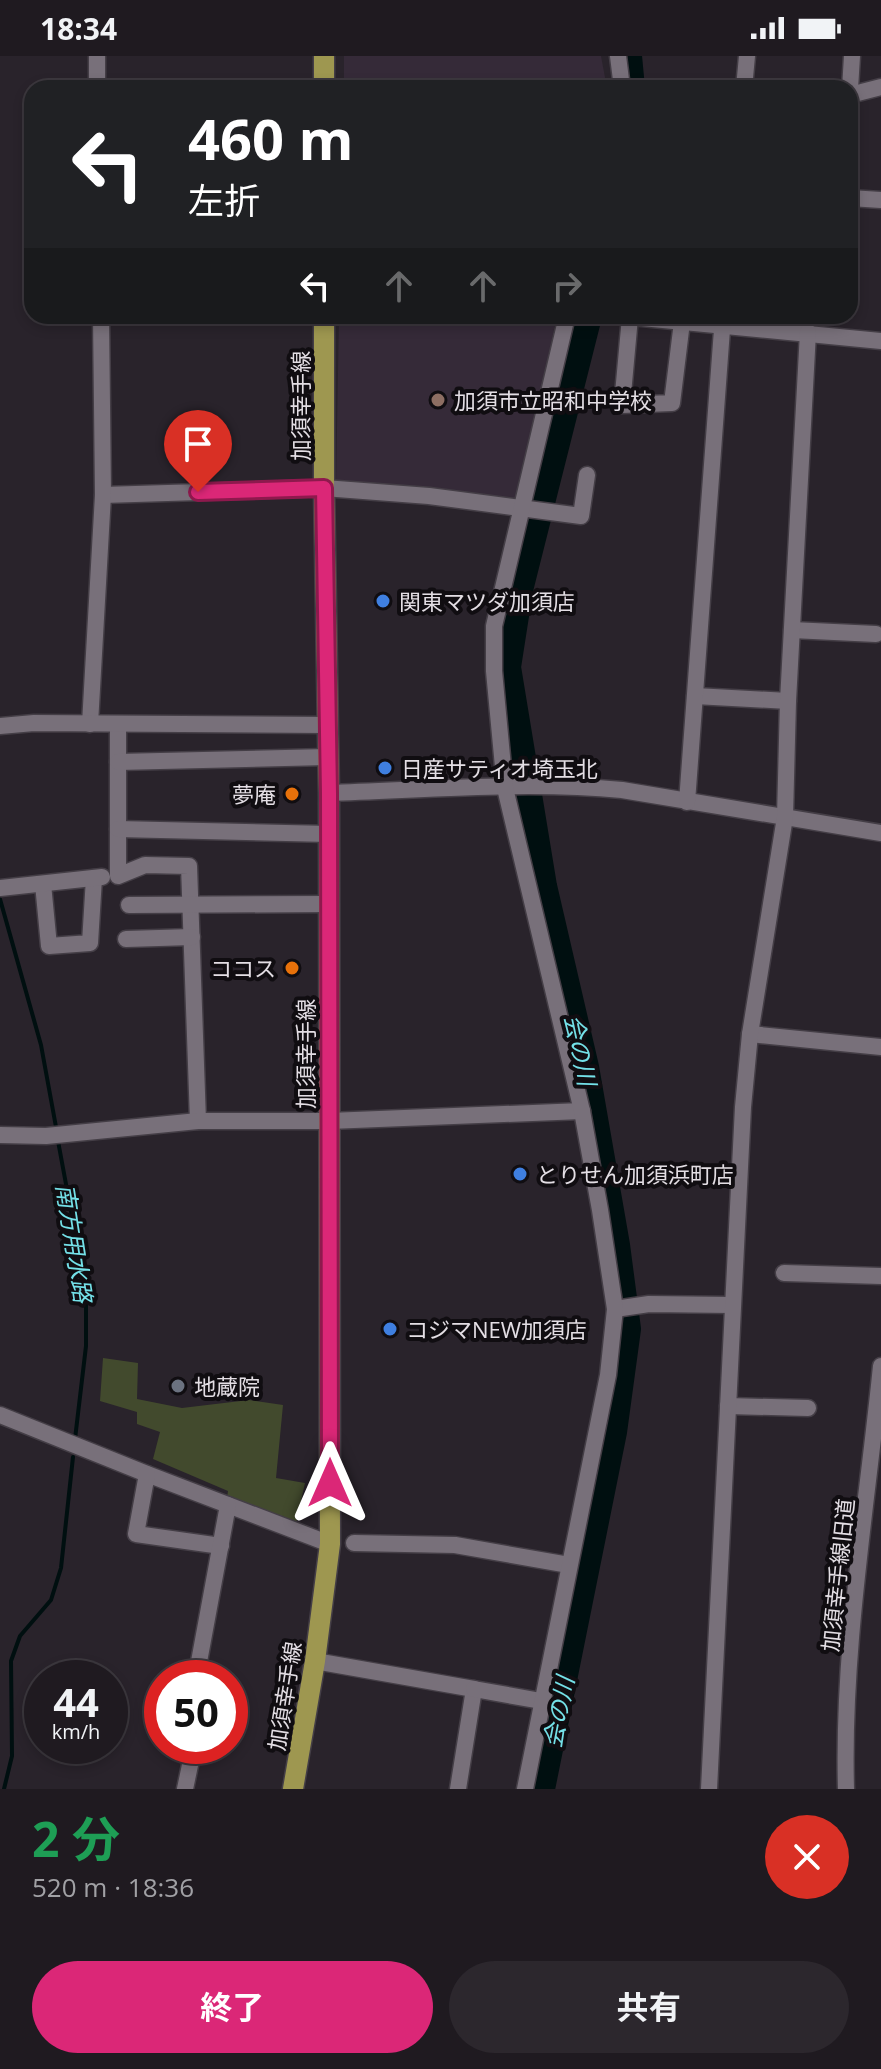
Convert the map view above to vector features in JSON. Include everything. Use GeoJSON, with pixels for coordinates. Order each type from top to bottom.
{"type":"FeatureCollection","features":[{"type":"Feature","properties":{"kind":"main road"},"geometry":{"type":"LineString","coordinates":[[324,56],[324,80]]}},
{"type":"Feature","properties":{"kind":"main road","name":"加須幸手線"},"geometry":{"type":"LineString","coordinates":[[293,1789],[315,1661],[330,1544],[329,793],[324,324]]}},
{"type":"Feature","properties":{"kind":"street"},"geometry":{"type":"LineString","coordinates":[[97,56],[97,80]]}},
{"type":"Feature","properties":{"kind":"street"},"geometry":{"type":"LineString","coordinates":[[618,56],[621,80]]}},
{"type":"Feature","properties":{"kind":"street"},"geometry":{"type":"LineString","coordinates":[[745,80],[747,56]]}},
{"type":"Feature","properties":{"kind":"street"},"geometry":{"type":"LineString","coordinates":[[851,80],[852,56]]}},
{"type":"Feature","properties":{"kind":"street"},"geometry":{"type":"LineString","coordinates":[[858,93],[881,87]]}},
{"type":"Feature","properties":{"kind":"street"},"geometry":{"type":"LineString","coordinates":[[858,199],[881,200]]}},
{"type":"Feature","properties":{"kind":"street"},"geometry":{"type":"LineString","coordinates":[[90,724],[103,495],[101,324]]}},
{"type":"Feature","properties":{"kind":"street"},"geometry":{"type":"LineString","coordinates":[[525,1789],[608,1375],[615,1309],[582,1111],[510,788],[494,671],[494,626],[565,324]]}},
{"type":"Feature","properties":{"kind":"street"},"geometry":{"type":"LineString","coordinates":[[629,324],[622,405],[672,403],[682,324]]}},
{"type":"Feature","properties":{"kind":"street"},"geometry":{"type":"LineString","coordinates":[[687,802],[722,324]]}},
{"type":"Feature","properties":{"kind":"street"},"geometry":{"type":"LineString","coordinates":[[751,324],[881,341]]}},
{"type":"Feature","properties":{"kind":"street"},"geometry":{"type":"LineString","coordinates":[[709,1789],[743,1107],[750,1034],[785,817],[788,701],[808,332]]}},
{"type":"Feature","properties":{"kind":"street"},"geometry":{"type":"LineString","coordinates":[[103,495],[324,488],[429,496],[581,516],[587,475]]}},
{"type":"Feature","properties":{"kind":"street"},"geometry":{"type":"LineString","coordinates":[[792,630],[876,634]]}},
{"type":"Feature","properties":{"kind":"street"},"geometry":{"type":"LineString","coordinates":[[695,696],[788,701]]}},
{"type":"Feature","properties":{"kind":"street"},"geometry":{"type":"LineString","coordinates":[[118,724],[118,876]]}},
{"type":"Feature","properties":{"kind":"street"},"geometry":{"type":"LineString","coordinates":[[0,726],[326,725]]}},
{"type":"Feature","properties":{"kind":"street"},"geometry":{"type":"LineString","coordinates":[[118,762],[327,757]]}},
{"type":"Feature","properties":{"kind":"street"},"geometry":{"type":"LineString","coordinates":[[329,793],[546,786],[622,790],[881,833]]}},
{"type":"Feature","properties":{"kind":"street"},"geometry":{"type":"LineString","coordinates":[[118,829],[329,834]]}},
{"type":"Feature","properties":{"kind":"street"},"geometry":{"type":"LineString","coordinates":[[0,888],[118,876],[145,865],[189,866],[198,1121]]}},
{"type":"Feature","properties":{"kind":"street"},"geometry":{"type":"LineString","coordinates":[[43,884],[49,946],[90,943],[94,878]]}},
{"type":"Feature","properties":{"kind":"street"},"geometry":{"type":"LineString","coordinates":[[129,905],[329,904]]}},
{"type":"Feature","properties":{"kind":"street"},"geometry":{"type":"LineString","coordinates":[[126,939],[192,937]]}},
{"type":"Feature","properties":{"kind":"street"},"geometry":{"type":"LineString","coordinates":[[750,1034],[881,1047]]}},
{"type":"Feature","properties":{"kind":"street"},"geometry":{"type":"LineString","coordinates":[[0,1135],[61,1135],[198,1121],[329,1121],[582,1111]]}},
{"type":"Feature","properties":{"kind":"street"},"geometry":{"type":"LineString","coordinates":[[784,1273],[881,1276]]}},
{"type":"Feature","properties":{"kind":"street"},"geometry":{"type":"LineString","coordinates":[[615,1309],[649,1304],[732,1305]]}},
{"type":"Feature","properties":{"kind":"street","name":"加須幸手線旧道"},"geometry":{"type":"LineString","coordinates":[[846,1789],[851,1651],[877,1448],[881,1366]]}},
{"type":"Feature","properties":{"kind":"street"},"geometry":{"type":"LineString","coordinates":[[728,1406],[808,1408]]}},
{"type":"Feature","properties":{"kind":"street"},"geometry":{"type":"LineString","coordinates":[[0,1415],[330,1544]]}},
{"type":"Feature","properties":{"kind":"street"},"geometry":{"type":"LineString","coordinates":[[147,1474],[136,1534],[221,1546]]}},
{"type":"Feature","properties":{"kind":"street"},"geometry":{"type":"LineString","coordinates":[[199,1660],[228,1505]]}},
{"type":"Feature","properties":{"kind":"street"},"geometry":{"type":"LineString","coordinates":[[354,1543],[455,1545],[569,1565]]}},
{"type":"Feature","properties":{"kind":"street"},"geometry":{"type":"LineString","coordinates":[[315,1661],[541,1701]]}},
{"type":"Feature","properties":{"kind":"street"},"geometry":{"type":"LineString","coordinates":[[458,1789],[474,1689]]}},
{"type":"Feature","properties":{"kind":"street"},"geometry":{"type":"LineString","coordinates":[[185,1789],[190,1764]]}},
{"type":"Feature","properties":{"kind":"shaded area"},"geometry":{"type":"Polygon","coordinates":[[[344,56],[601,56],[606,80],[344,80],[344,56]]]}},
{"type":"Feature","properties":{"kind":"shaded area","name":"加須市立昭和中学校"},"geometry":{"type":"Polygon","coordinates":[[[339,324],[555,324],[517,500],[336,484],[339,324]]]}},
{"type":"Feature","properties":{"kind":"green space"},"geometry":{"type":"Polygon","coordinates":[[[103,1358],[138,1363],[137,1399],[182,1408],[249,1400],[283,1405],[276,1478],[305,1483],[296,1523],[227,1498],[228,1491],[153,1459],[160,1432],[137,1424],[137,1412],[100,1401],[103,1358]]]}},
{"type":"Feature","properties":{"kind":"waterway","name":"会の川"},"geometry":{"type":"LineString","coordinates":[[629,56],[631,80]]}},
{"type":"Feature","properties":{"kind":"waterway","name":"会の川"},"geometry":{"type":"LineString","coordinates":[[542,1789],[614,1432],[628,1329],[617,1245],[586,1067],[544,886],[508,667],[520,590],[587,324]]}},
{"type":"Feature","properties":{"kind":"waterway","name":"南方用水路"},"geometry":{"type":"LineString","coordinates":[[0,899],[41,1045],[56,1127]]}},
{"type":"Feature","properties":{"kind":"waterway","name":"南方用水路"},"geometry":{"type":"LineString","coordinates":[[58,1141],[86,1292],[86,1346],[75,1439]]}},
{"type":"Feature","properties":{"kind":"waterway","name":"南方用水路"},"geometry":{"type":"LineString","coordinates":[[4,1789],[12,1756],[11,1661],[20,1636],[51,1600],[61,1568],[73,1457]]}},
{"type":"Feature","properties":{"kind":"place","name":"加須市立昭和中学校"},"geometry":{"type":"Point","coordinates":[438,400]}},
{"type":"Feature","properties":{"kind":"place","name":"関東マツダ加須店"},"geometry":{"type":"Point","coordinates":[383,601]}},
{"type":"Feature","properties":{"kind":"place","name":"日産サティオ埼玉北"},"geometry":{"type":"Point","coordinates":[385,768]}},
{"type":"Feature","properties":{"kind":"place","name":"夢庵"},"geometry":{"type":"Point","coordinates":[292,794]}},
{"type":"Feature","properties":{"kind":"place","name":"ココス"},"geometry":{"type":"Point","coordinates":[292,968]}},
{"type":"Feature","properties":{"kind":"place","name":"とりせん加須浜町店"},"geometry":{"type":"Point","coordinates":[520,1174]}},
{"type":"Feature","properties":{"kind":"place","name":"コジマNEW加須店"},"geometry":{"type":"Point","coordinates":[390,1329]}},
{"type":"Feature","properties":{"kind":"place","name":"地蔵院"},"geometry":{"type":"Point","coordinates":[178,1386]}},
{"type":"Feature","properties":{"kind":"route"},"geometry":{"type":"LineString","coordinates":[[198,492],[324,488],[329,793],[330,1483]]}}]}
